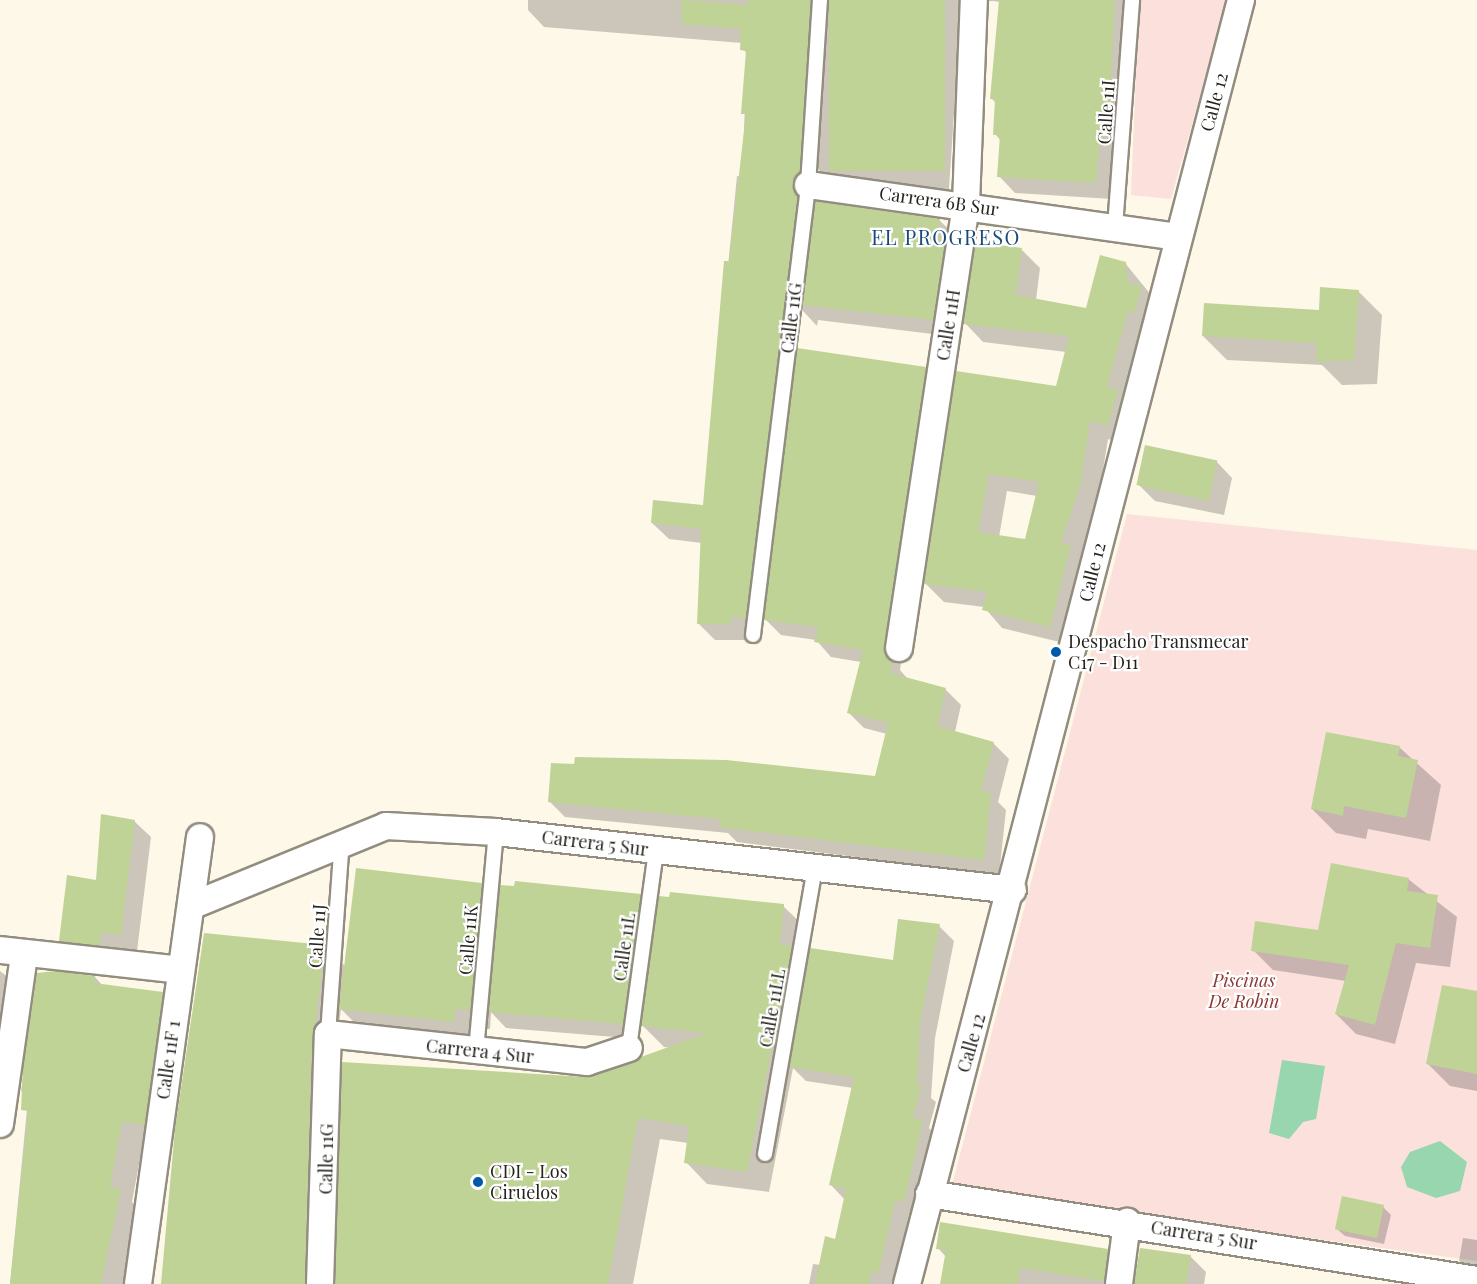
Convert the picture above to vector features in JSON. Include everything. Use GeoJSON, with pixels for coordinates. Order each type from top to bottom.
{"type":"FeatureCollection","features":[{"type":"Feature","properties":{"kind":"street","name":"Calle 11H"},"geometry":{"type":"LineString","coordinates":[[899,648],[966,204],[974,0]]}},
{"type":"Feature","properties":{"kind":"street","name":"Calle 12"},"geometry":{"type":"LineString","coordinates":[[907,1284],[929,1194],[1013,890],[1178,237],[1241,0]]}},
{"type":"Feature","properties":{"kind":"street","name":"Carrera 6B Sur"},"geometry":{"type":"LineString","coordinates":[[808,185],[966,204],[1178,237]]}},
{"type":"Feature","properties":{"kind":"street","name":"Carrera 5 Sur"},"geometry":{"type":"LineString","coordinates":[[191,906],[342,840],[386,826],[496,832],[1013,890]]}},
{"type":"Feature","properties":{"kind":"street","name":"Calle 11F 1"},"geometry":{"type":"LineString","coordinates":[[138,1284],[200,837]]}},
{"type":"Feature","properties":{"kind":"street"},"geometry":{"type":"LineString","coordinates":[[0,1124],[12,952],[180,970]]}},
{"type":"Feature","properties":{"kind":"street","name":"Carrera 4 Sur"},"geometry":{"type":"LineString","coordinates":[[328,1034],[587,1062],[629,1048]]}},
{"type":"Feature","properties":{"kind":"street","name":"Calle 11G"},"geometry":{"type":"LineString","coordinates":[[320,1284],[328,1034]]}},
{"type":"Feature","properties":{"kind":"street","name":"Carrera 5 Sur"},"geometry":{"type":"LineString","coordinates":[[929,1194],[1126,1222],[1477,1280]]}},
{"type":"Feature","properties":{"kind":"street"},"geometry":{"type":"LineString","coordinates":[[1119,1284],[1126,1222]]}},
{"type":"Feature","properties":{"kind":"lane","name":"Calle 11G"},"geometry":{"type":"LineString","coordinates":[[753,635],[808,185],[820,0]]}},
{"type":"Feature","properties":{"kind":"lane","name":"Calle 11I"},"geometry":{"type":"LineString","coordinates":[[1115,227],[1132,0]]}},
{"type":"Feature","properties":{"kind":"lane","name":"Calle 11K"},"geometry":{"type":"LineString","coordinates":[[476,1051],[496,832]]}},
{"type":"Feature","properties":{"kind":"lane","name":"Calle 11J"},"geometry":{"type":"LineString","coordinates":[[328,1034],[342,840]]}},
{"type":"Feature","properties":{"kind":"lane","name":"Calle 11L"},"geometry":{"type":"LineString","coordinates":[[629,1048],[656,850]]}},
{"type":"Feature","properties":{"kind":"lane","name":"Calle 11LL"},"geometry":{"type":"LineString","coordinates":[[765,1154],[815,867]]}},
{"type":"Feature","properties":{"kind":"green space"},"geometry":{"type":"Polygon","coordinates":[[[1139,0],[1227,0],[1171,199],[1131,195],[1139,0]]]}},
{"type":"Feature","properties":{"kind":"green space","name":"Piscinas De Robin"},"geometry":{"type":"Polygon","coordinates":[[[1127,514],[1477,550],[1477,1261],[951,1189],[1127,514]]]}},
{"type":"Feature","properties":{"kind":"shaded area"},"geometry":{"type":"Polygon","coordinates":[[[1282,1060],[1325,1066],[1316,1119],[1303,1122],[1289,1139],[1269,1133],[1282,1060]]]}},
{"type":"Feature","properties":{"kind":"shaded area"},"geometry":{"type":"Polygon","coordinates":[[[1440,1141],[1467,1162],[1460,1191],[1436,1198],[1407,1187],[1401,1167],[1410,1152],[1440,1141]]]}},
{"type":"Feature","properties":{"kind":"building"},"geometry":{"type":"Polygon","coordinates":[[[682,0],[748,5],[748,0],[811,0],[800,173],[793,183],[798,195],[746,618],[731,616],[730,624],[697,624],[701,529],[651,523],[653,500],[703,505],[724,261],[729,261],[746,114],[741,114],[746,51],[740,50],[741,29],[681,24],[682,0]]]}},
{"type":"Feature","properties":{"kind":"building"},"geometry":{"type":"Polygon","coordinates":[[[829,0],[945,0],[945,171],[829,171],[829,0]]]}},
{"type":"Feature","properties":{"kind":"building"},"geometry":{"type":"Polygon","coordinates":[[[999,0],[1115,0],[1108,137],[1100,136],[1096,183],[997,177],[1000,135],[993,135],[995,99],[990,99],[999,0]]]}},
{"type":"Feature","properties":{"kind":"building"},"geometry":{"type":"Polygon","coordinates":[[[815,201],[940,219],[937,238],[946,239],[933,320],[803,305],[815,201]]]}},
{"type":"Feature","properties":{"kind":"building"},"geometry":{"type":"Polygon","coordinates":[[[975,242],[1022,248],[1016,295],[1086,308],[1100,255],[1126,262],[1128,283],[1142,286],[1135,313],[1128,311],[1107,387],[1118,390],[1108,426],[1090,421],[1081,482],[1061,543],[1071,545],[1050,627],[982,610],[987,592],[924,584],[956,371],[1056,386],[1069,336],[963,324],[975,242]],[[989,474],[978,532],[1025,539],[1039,482],[989,474]]]}},
{"type":"Feature","properties":{"kind":"building"},"geometry":{"type":"Polygon","coordinates":[[[1320,287],[1359,290],[1354,360],[1316,362],[1317,343],[1202,336],[1204,303],[1319,310],[1320,287]]]}},
{"type":"Feature","properties":{"kind":"building"},"geometry":{"type":"Polygon","coordinates":[[[797,348],[926,367],[885,653],[892,661],[890,673],[946,688],[937,726],[994,742],[981,792],[991,793],[984,860],[719,827],[720,819],[548,802],[551,763],[574,764],[575,757],[726,760],[875,776],[888,723],[847,713],[863,650],[814,642],[818,627],[764,620],[797,348]]]}},
{"type":"Feature","properties":{"kind":"building"},"geometry":{"type":"Polygon","coordinates":[[[1145,445],[1217,460],[1209,500],[1136,485],[1145,445]]]}},
{"type":"Feature","properties":{"kind":"building"},"geometry":{"type":"Polygon","coordinates":[[[1326,732],[1400,746],[1398,756],[1418,760],[1406,818],[1344,806],[1343,816],[1311,809],[1326,732]]]}},
{"type":"Feature","properties":{"kind":"building"},"geometry":{"type":"Polygon","coordinates":[[[101,814],[135,820],[121,935],[101,933],[99,946],[59,941],[67,875],[96,880],[101,814]]]}},
{"type":"Feature","properties":{"kind":"building"},"geometry":{"type":"Polygon","coordinates":[[[1331,863],[1409,878],[1407,891],[1438,895],[1430,948],[1396,943],[1375,1025],[1335,1014],[1349,965],[1251,951],[1255,921],[1318,930],[1331,863]]]}},
{"type":"Feature","properties":{"kind":"building"},"geometry":{"type":"Polygon","coordinates":[[[356,868],[482,883],[471,1010],[455,1009],[454,1022],[339,1009],[356,868]]]}},
{"type":"Feature","properties":{"kind":"building"},"geometry":{"type":"Polygon","coordinates":[[[515,881],[641,894],[623,1024],[489,1012],[500,885],[514,886],[515,881]]]}},
{"type":"Feature","properties":{"kind":"building","name":"CDI - Los Ciruelos"},"geometry":{"type":"Polygon","coordinates":[[[670,892],[784,904],[780,944],[792,946],[747,1172],[684,1163],[689,1126],[638,1118],[608,1284],[335,1284],[342,1062],[586,1077],[707,1033],[641,1026],[659,896],[669,897],[670,892]]]}},
{"type":"Feature","properties":{"kind":"building"},"geometry":{"type":"Polygon","coordinates":[[[898,919],[940,924],[920,1022],[917,1085],[921,1086],[913,1118],[923,1120],[904,1202],[895,1200],[879,1272],[872,1271],[869,1284],[815,1284],[825,1236],[835,1239],[846,1189],[829,1185],[854,1077],[789,1067],[810,948],[893,960],[898,919]]]}},
{"type":"Feature","properties":{"kind":"building"},"geometry":{"type":"Polygon","coordinates":[[[204,933],[325,945],[311,1060],[305,1284],[161,1284],[175,1129],[204,933]]]}},
{"type":"Feature","properties":{"kind":"building"},"geometry":{"type":"Polygon","coordinates":[[[55,971],[95,976],[94,983],[163,992],[145,1125],[122,1122],[110,1187],[121,1189],[101,1284],[10,1284],[28,1111],[21,1110],[23,1069],[37,973],[55,971]]]}},
{"type":"Feature","properties":{"kind":"building"},"geometry":{"type":"Polygon","coordinates":[[[1442,985],[1477,991],[1477,1074],[1426,1064],[1442,985]]]}},
{"type":"Feature","properties":{"kind":"building"},"geometry":{"type":"Polygon","coordinates":[[[1342,1196],[1384,1205],[1377,1238],[1335,1229],[1342,1196]]]}},
{"type":"Feature","properties":{"kind":"building"},"geometry":{"type":"Polygon","coordinates":[[[940,1222],[1108,1249],[1104,1281],[1020,1268],[1018,1284],[940,1284],[946,1250],[936,1249],[940,1222]]]}},
{"type":"Feature","properties":{"kind":"building"},"geometry":{"type":"Polygon","coordinates":[[[1140,1248],[1191,1255],[1186,1284],[1134,1284],[1140,1248]]]}},
{"type":"Feature","properties":{"kind":"place","name":"Despacho Transmecar C17 - D11"},"geometry":{"type":"Point","coordinates":[1056,652]}},
{"type":"Feature","properties":{"kind":"place","name":"CDI - Los Ciruelos"},"geometry":{"type":"Point","coordinates":[478,1182]}},
{"type":"Feature","properties":{"kind":"district","name":"EL PROGRESO"},"geometry":{"type":"Point","coordinates":[946,236]}}]}
